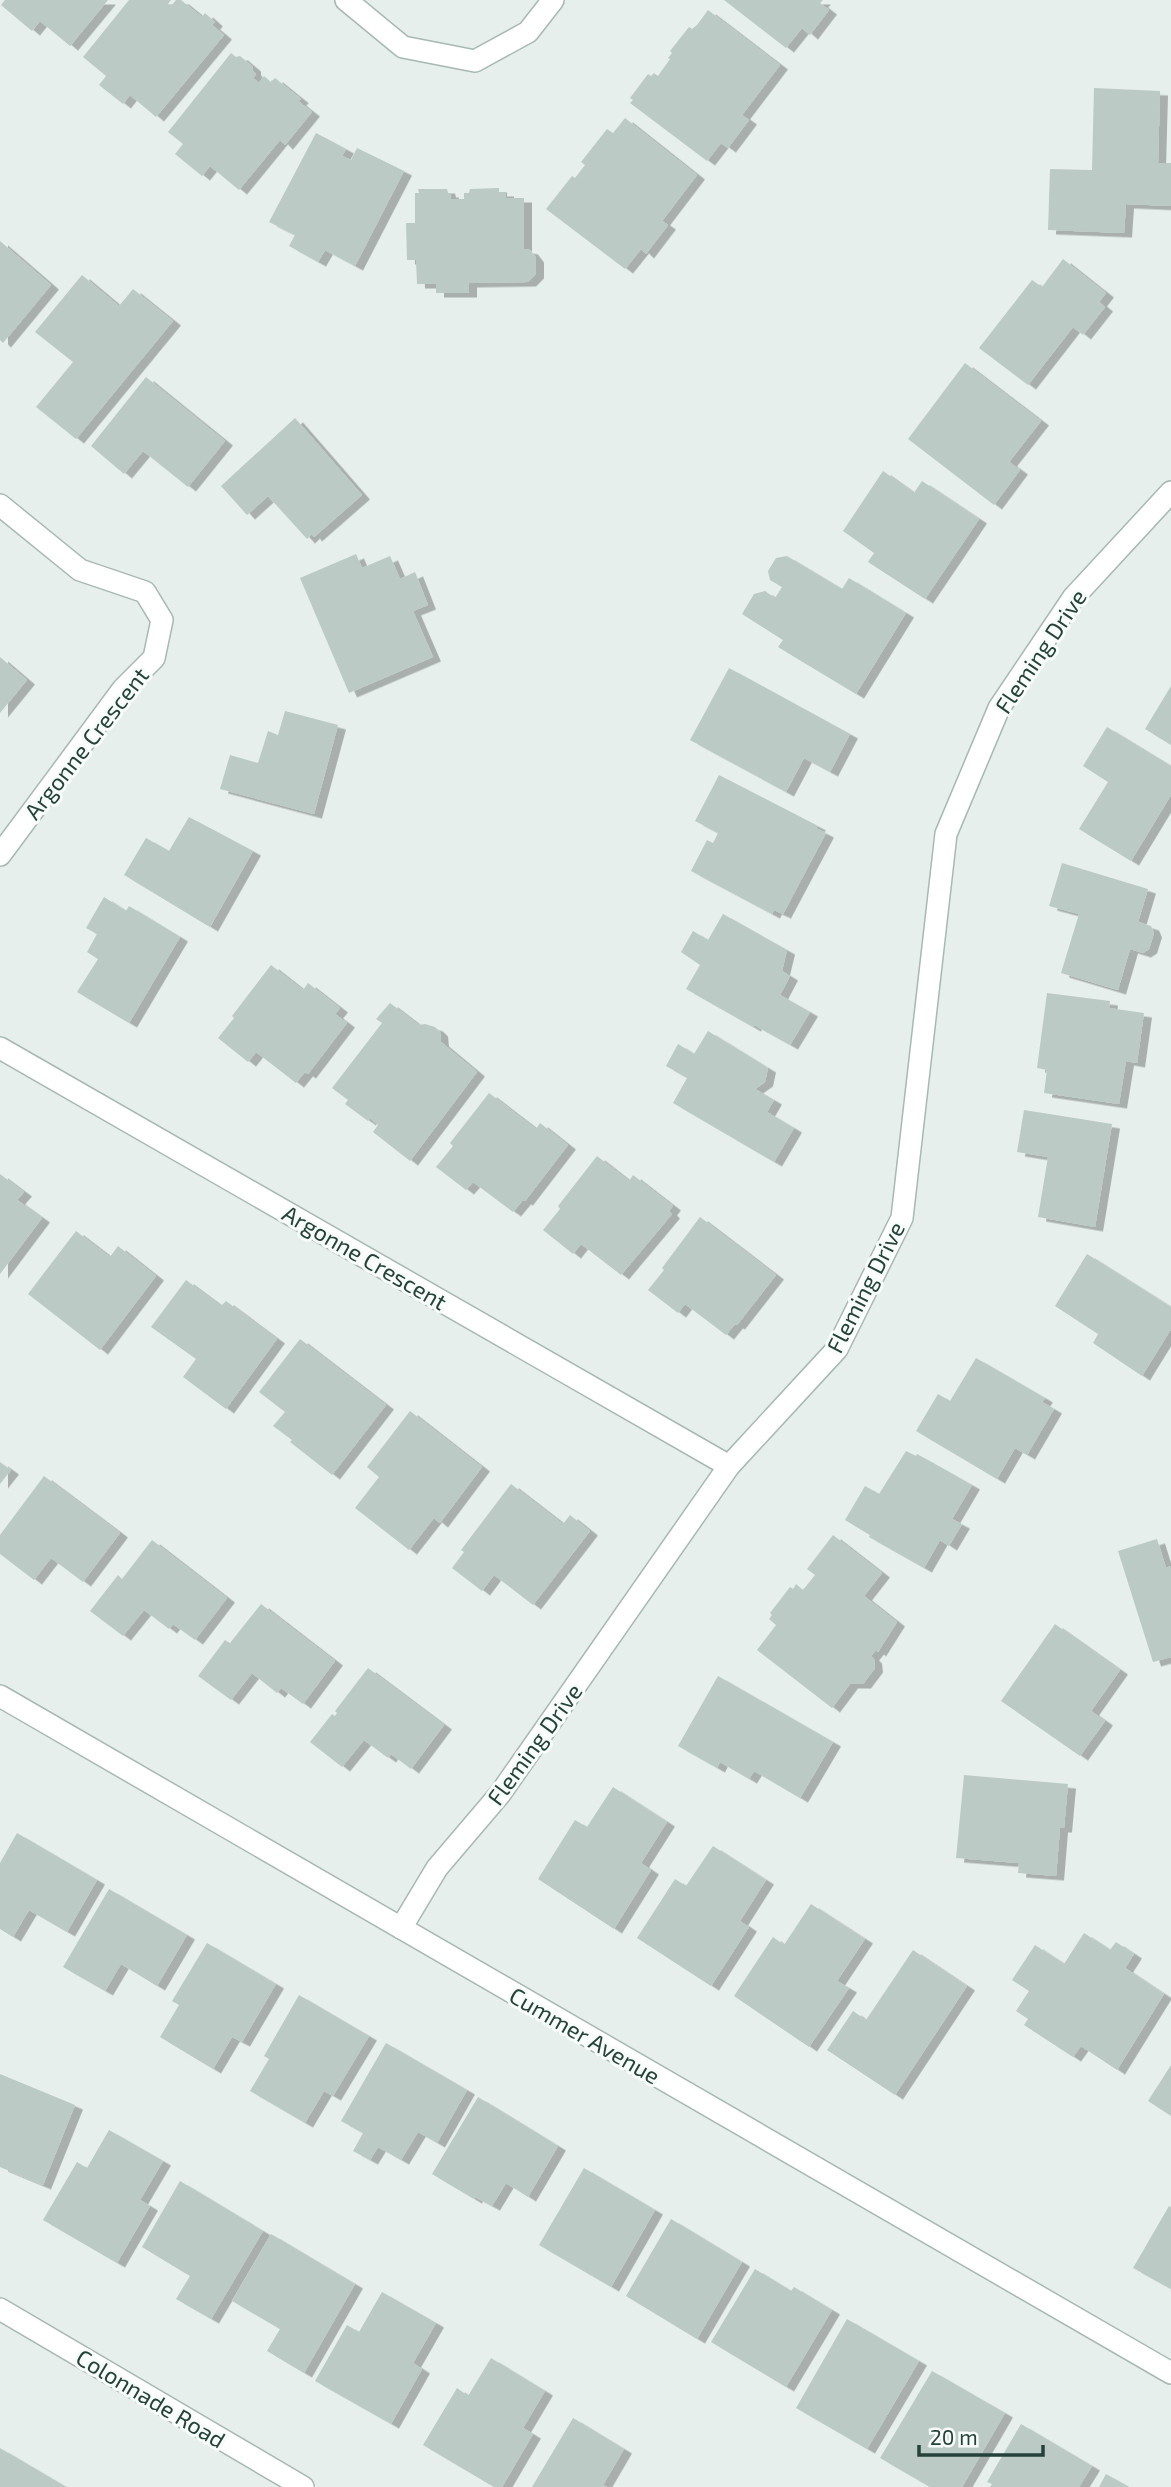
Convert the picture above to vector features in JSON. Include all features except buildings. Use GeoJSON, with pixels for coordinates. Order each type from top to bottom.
{"type":"FeatureCollection","features":[{"type":"Feature","properties":{"kind":"street"},"geometry":{"type":"LineString","coordinates":[[346,0],[403,47],[475,61],[527,32],[553,0]]}},
{"type":"Feature","properties":{"kind":"street","name":"Fleming Drive"},"geometry":{"type":"LineString","coordinates":[[401,1928],[437,1867],[500,1794],[729,1466],[837,1349],[902,1218],[946,834],[999,708],[1073,598],[1171,492]]}},
{"type":"Feature","properties":{"kind":"street","name":"Argonne Crescent"},"geometry":{"type":"LineString","coordinates":[[0,505],[80,570],[145,592],[162,620],[154,658],[123,689],[0,855]]}},
{"type":"Feature","properties":{"kind":"street","name":"Argonne Crescent"},"geometry":{"type":"LineString","coordinates":[[0,1048],[729,1466]]}},
{"type":"Feature","properties":{"kind":"street","name":"Cummer Avenue"},"geometry":{"type":"LineString","coordinates":[[0,1696],[1171,2373]]}},
{"type":"Feature","properties":{"kind":"street","name":"Colonnade Road"},"geometry":{"type":"LineString","coordinates":[[0,2309],[303,2487]]}}]}
